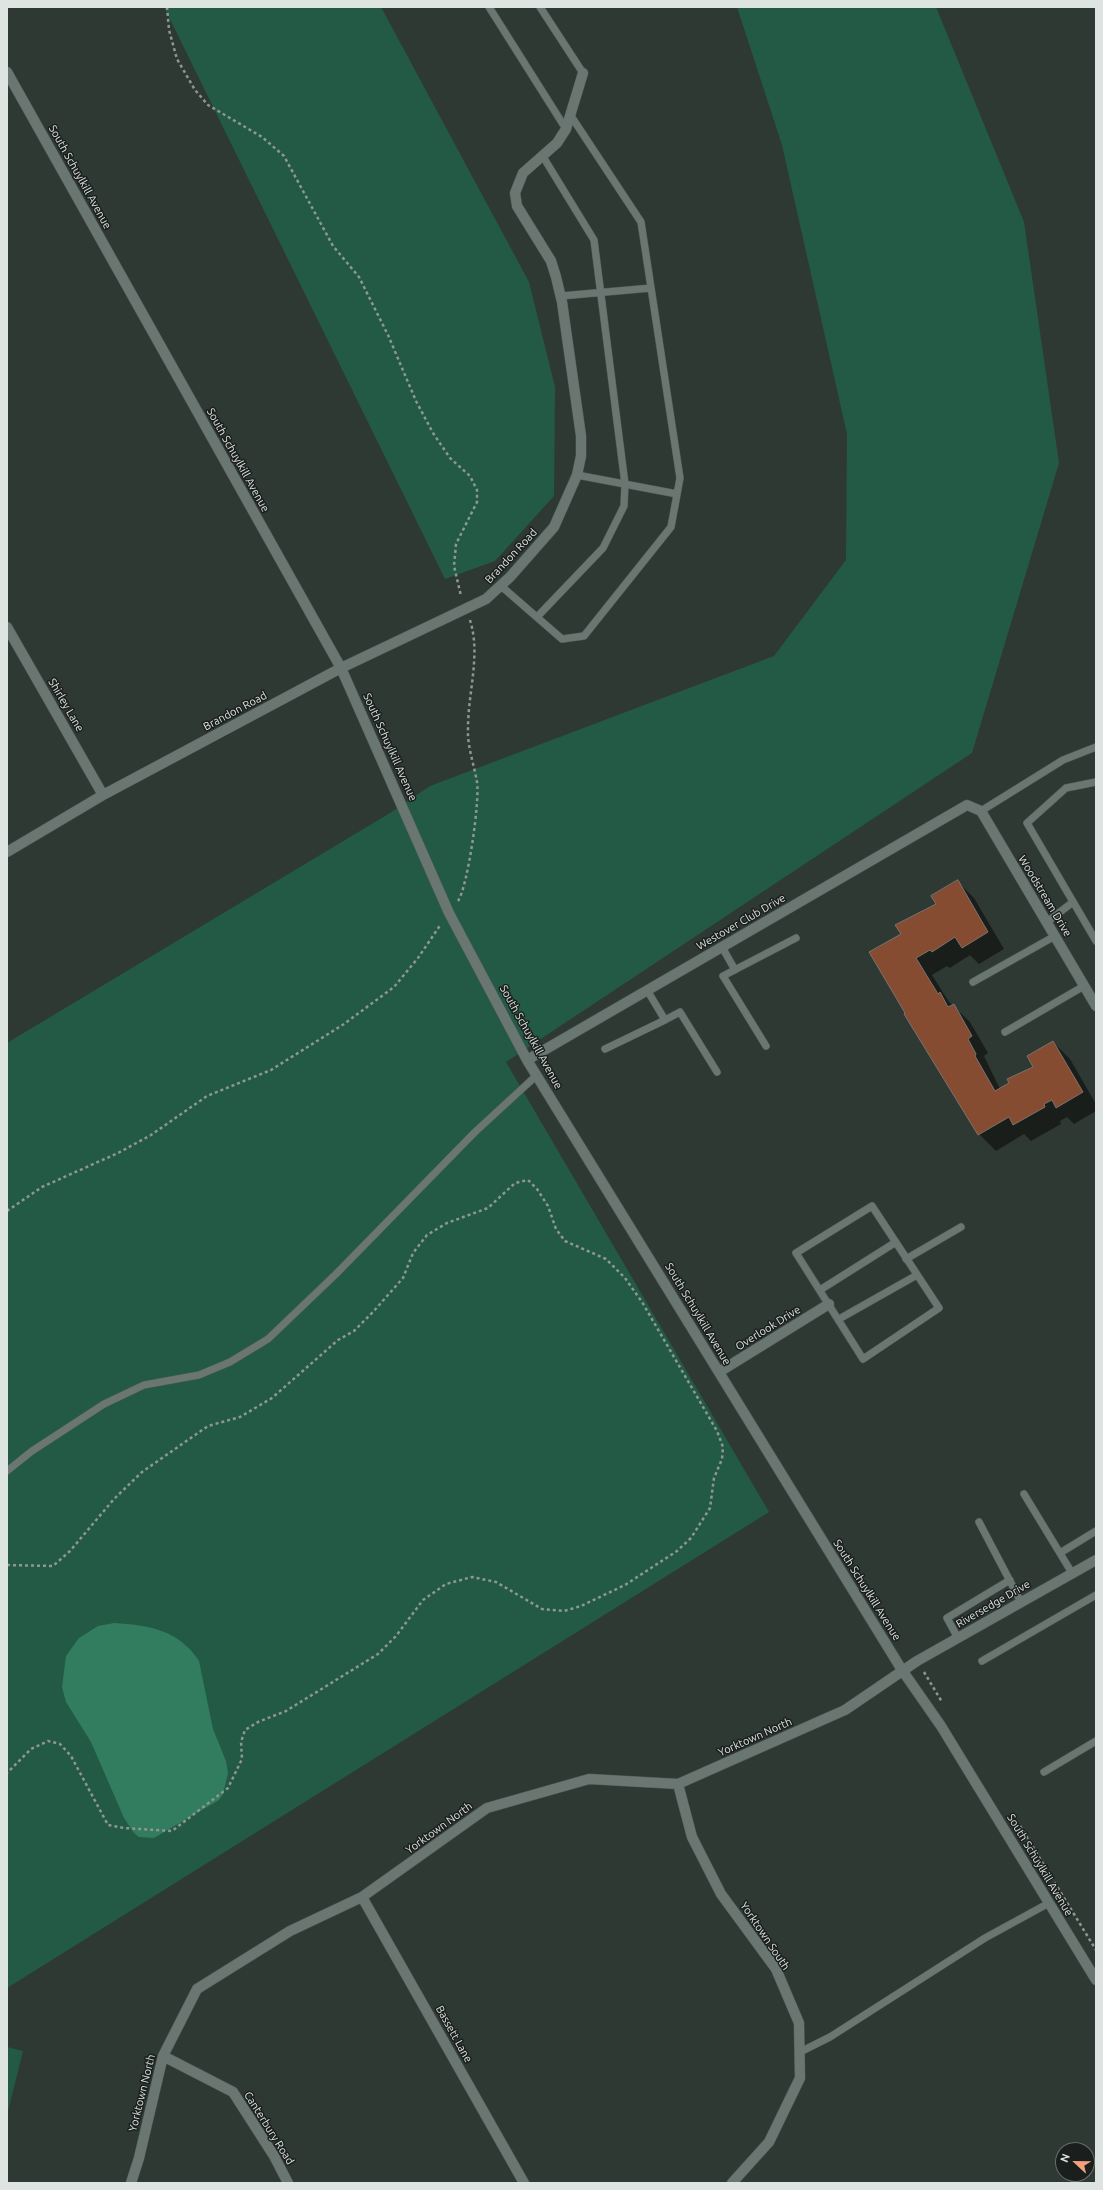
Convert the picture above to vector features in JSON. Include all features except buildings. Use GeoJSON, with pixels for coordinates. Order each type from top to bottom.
{"type":"FeatureCollection","features":[{"type":"Feature","properties":{"kind":"street","name":"South Schuylkill Avenue"},"geometry":{"type":"LineString","coordinates":[[7,72],[341,668],[450,914],[527,1060],[902,1670],[941,1726],[1096,1980]]}},
{"type":"Feature","properties":{"kind":"street","name":"Brandon Road"},"geometry":{"type":"LineString","coordinates":[[7,852],[103,795],[341,668],[486,599],[501,586],[554,527],[577,476],[581,456],[580,436],[561,296],[551,261],[517,206],[515,193],[524,172],[556,143],[566,129],[583,73]]}},
{"type":"Feature","properties":{"kind":"street","name":"Shirley Lane"},"geometry":{"type":"LineString","coordinates":[[7,627],[103,795]]}},
{"type":"Feature","properties":{"kind":"street","name":"Westover Club Drive"},"geometry":{"type":"LineString","coordinates":[[527,1060],[967,805],[981,811]]}},
{"type":"Feature","properties":{"kind":"street","name":"Woodstream Drive"},"geometry":{"type":"LineString","coordinates":[[981,811],[1096,1006]]}},
{"type":"Feature","properties":{"kind":"street","name":"Overlook Drive"},"geometry":{"type":"LineString","coordinates":[[719,1372],[829,1304]]}},
{"type":"Feature","properties":{"kind":"street","name":"Riversedge Drive"},"geometry":{"type":"LineString","coordinates":[[902,1670],[1096,1560]]}},
{"type":"Feature","properties":{"kind":"street","name":"Yorktown North"},"geometry":{"type":"LineString","coordinates":[[131,2183],[139,2158],[163,2056],[198,1989],[290,1931],[362,1897],[487,1808],[589,1780],[678,1784],[845,1710],[902,1670]]}},
{"type":"Feature","properties":{"kind":"street","name":"Yorktown South"},"geometry":{"type":"LineString","coordinates":[[678,1784],[692,1837],[721,1894],[776,1970],[799,2022],[800,2078],[769,2142],[732,2183]]}},
{"type":"Feature","properties":{"kind":"street","name":"Bassett Lane"},"geometry":{"type":"LineString","coordinates":[[362,1897],[524,2183]]}},
{"type":"Feature","properties":{"kind":"street","name":"Canterbury Road"},"geometry":{"type":"LineString","coordinates":[[163,2056],[233,2092],[274,2156],[288,2183]]}},
{"type":"Feature","properties":{"kind":"lane"},"geometry":{"type":"LineString","coordinates":[[489,7],[566,129]]}},
{"type":"Feature","properties":{"kind":"lane"},"geometry":{"type":"LineString","coordinates":[[540,7],[583,73]]}},
{"type":"Feature","properties":{"kind":"lane"},"geometry":{"type":"LineString","coordinates":[[501,586],[562,639],[584,636],[671,527],[680,478],[641,222],[571,116]]}},
{"type":"Feature","properties":{"kind":"lane"},"geometry":{"type":"LineString","coordinates":[[537,617],[603,548],[624,506],[625,484],[602,292],[594,240],[542,155]]}},
{"type":"Feature","properties":{"kind":"lane"},"geometry":{"type":"LineString","coordinates":[[561,296],[651,288]]}},
{"type":"Feature","properties":{"kind":"lane"},"geometry":{"type":"LineString","coordinates":[[577,476],[677,494]]}},
{"type":"Feature","properties":{"kind":"lane"},"geometry":{"type":"LineString","coordinates":[[981,811],[1063,760],[1096,747]]}},
{"type":"Feature","properties":{"kind":"lane"},"geometry":{"type":"LineString","coordinates":[[1096,782],[1066,788],[1027,823],[1096,941]]}},
{"type":"Feature","properties":{"kind":"lane"},"geometry":{"type":"LineString","coordinates":[[1046,922],[1073,902]]}},
{"type":"Feature","properties":{"kind":"lane"},"geometry":{"type":"LineString","coordinates":[[973,982],[1055,936]]}},
{"type":"Feature","properties":{"kind":"lane"},"geometry":{"type":"LineString","coordinates":[[766,1046],[723,976],[796,938]]}},
{"type":"Feature","properties":{"kind":"lane"},"geometry":{"type":"LineString","coordinates":[[722,947],[735,970]]}},
{"type":"Feature","properties":{"kind":"lane"},"geometry":{"type":"LineString","coordinates":[[1005,1032],[1084,986]]}},
{"type":"Feature","properties":{"kind":"lane"},"geometry":{"type":"LineString","coordinates":[[647,990],[665,1020]]}},
{"type":"Feature","properties":{"kind":"lane"},"geometry":{"type":"LineString","coordinates":[[605,1049],[680,1012],[717,1072]]}},
{"type":"Feature","properties":{"kind":"lane"},"geometry":{"type":"LineString","coordinates":[[7,1471],[32,1451],[104,1404],[144,1386],[199,1376],[230,1362],[268,1339],[336,1274],[475,1132],[537,1075]]}},
{"type":"Feature","properties":{"kind":"lane"},"geometry":{"type":"LineString","coordinates":[[872,1206],[896,1242],[939,1308],[863,1359],[796,1253],[872,1206]]}},
{"type":"Feature","properties":{"kind":"lane"},"geometry":{"type":"LineString","coordinates":[[906,1259],[961,1227]]}},
{"type":"Feature","properties":{"kind":"lane"},"geometry":{"type":"LineString","coordinates":[[820,1290],[896,1242]]}},
{"type":"Feature","properties":{"kind":"lane"},"geometry":{"type":"LineString","coordinates":[[839,1319],[917,1275]]}},
{"type":"Feature","properties":{"kind":"lane"},"geometry":{"type":"LineString","coordinates":[[1024,1494],[1072,1573]]}},
{"type":"Feature","properties":{"kind":"lane"},"geometry":{"type":"LineString","coordinates":[[979,1522],[1021,1602]]}},
{"type":"Feature","properties":{"kind":"lane"},"geometry":{"type":"LineString","coordinates":[[1060,1553],[1096,1531]]}},
{"type":"Feature","properties":{"kind":"lane"},"geometry":{"type":"LineString","coordinates":[[958,1638],[947,1618],[1010,1580]]}},
{"type":"Feature","properties":{"kind":"lane"},"geometry":{"type":"LineString","coordinates":[[982,1661],[1096,1594]]}},
{"type":"Feature","properties":{"kind":"lane"},"geometry":{"type":"LineString","coordinates":[[1044,1772],[1096,1741]]}},
{"type":"Feature","properties":{"kind":"lane"},"geometry":{"type":"LineString","coordinates":[[800,2052],[830,2037],[985,1938],[1049,1902]]}},
{"type":"Feature","properties":{"kind":"path"},"geometry":{"type":"LineString","coordinates":[[7,1565],[53,1566],[70,1551],[114,1499],[142,1472],[208,1426],[240,1417],[272,1398],[338,1340],[354,1331],[403,1278],[412,1252],[427,1235],[446,1223],[488,1208],[515,1183],[528,1180],[541,1195],[556,1229],[565,1241],[606,1259],[625,1278],[642,1302],[713,1424],[723,1447],[722,1459],[714,1478],[710,1508],[691,1538],[677,1551],[625,1585],[581,1606],[564,1611],[542,1609],[496,1582],[472,1577],[446,1584],[424,1600],[396,1636],[378,1654],[286,1711],[258,1722],[245,1730],[241,1742],[242,1760],[228,1788],[172,1831],[124,1828],[108,1825],[71,1756],[60,1744],[48,1741],[31,1749],[7,1773]]}},
{"type":"Feature","properties":{"kind":"shaded area"},"geometry":{"type":"Polygon","coordinates":[[[164,7],[381,7],[529,282],[555,387],[554,496],[495,561],[445,579],[164,7]]]}},
{"type":"Feature","properties":{"kind":"shaded area"},"geometry":{"type":"Polygon","coordinates":[[[737,7],[936,7],[1024,222],[1059,463],[972,753],[506,1062],[769,1512],[7,1988],[7,1043],[390,813],[430,786],[774,656],[846,560],[847,434],[782,145],[737,7]]]}},
{"type":"Feature","properties":{"kind":"shaded area"},"geometry":{"type":"Polygon","coordinates":[[[114,1623],[139,1625],[162,1631],[182,1642],[191,1651],[199,1661],[213,1729],[226,1761],[228,1773],[223,1794],[219,1800],[154,1838],[139,1837],[134,1833],[124,1818],[91,1742],[66,1702],[62,1687],[66,1656],[79,1638],[98,1626],[114,1623]]]}},
{"type":"Feature","properties":{"kind":"shaded area"},"geometry":{"type":"Polygon","coordinates":[[[7,2047],[23,2051],[7,2115],[7,2047]]]}}]}
